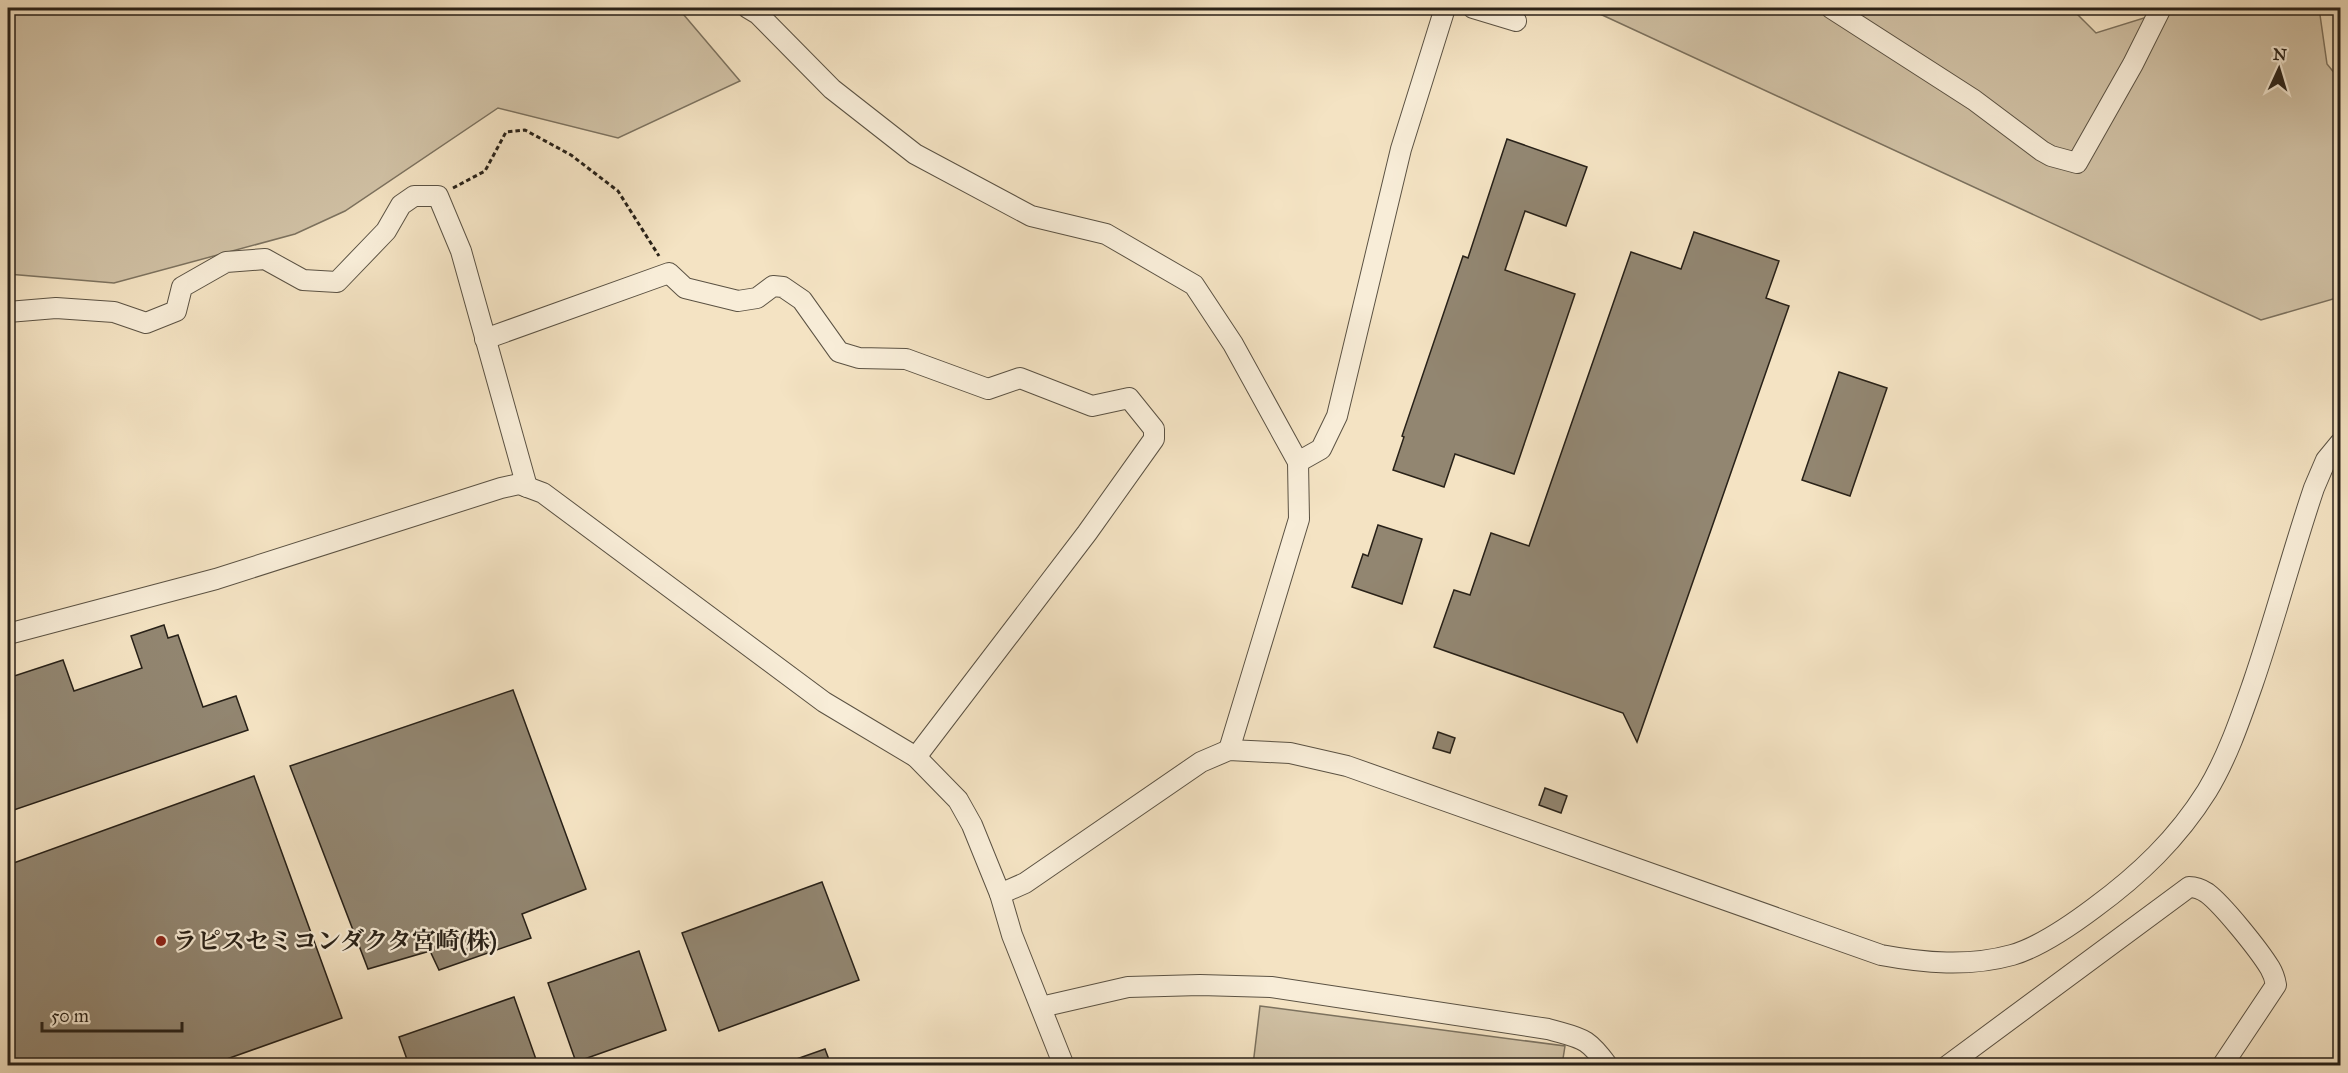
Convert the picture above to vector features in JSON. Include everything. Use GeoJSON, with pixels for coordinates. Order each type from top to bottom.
{"type":"FeatureCollection","features":[{"type":"Feature","properties":{"kind":"street"},"geometry":{"type":"LineString","coordinates":[[748,8],[758,14],[832,89],[915,154],[1031,216],[1106,234],[1194,285],[1233,344],[1298,462],[1299,519],[1229,750]]}},
{"type":"Feature","properties":{"kind":"street"},"geometry":{"type":"LineString","coordinates":[[1298,462],[1321,449],[1337,416],[1401,149],[1445,8]]}},
{"type":"Feature","properties":{"kind":"street"},"geometry":{"type":"LineString","coordinates":[[1473,8],[1516,21]]}},
{"type":"Feature","properties":{"kind":"street"},"geometry":{"type":"LineString","coordinates":[[1831,8],[1974,100],[2042,151],[2051,156],[2077,163],[2133,64],[2161,8]]}},
{"type":"Feature","properties":{"kind":"street"},"geometry":{"type":"LineString","coordinates":[[8,312],[56,308],[102,311],[114,312],[146,323],[176,311],[182,287],[226,262],[265,259],[303,280],[337,282],[386,231],[401,205],[414,196],[438,196],[461,251],[527,487]]}},
{"type":"Feature","properties":{"kind":"street"},"geometry":{"type":"LineString","coordinates":[[485,339],[669,273],[685,288],[738,301],[757,298],[773,286],[783,287],[802,300],[839,352],[859,358],[906,359],[988,389],[1020,378],[1092,406],[1129,398],[1154,429],[1154,439],[916,758]]}},
{"type":"Feature","properties":{"kind":"street"},"geometry":{"type":"LineString","coordinates":[[999,894],[1025,883],[1201,762],[1229,750],[1290,753],[1347,765],[1881,955],[1913,961],[1947,963],[1983,961],[2014,955],[2081,918],[2151,862],[2179,830],[2207,791],[2227,752],[2245,707],[2314,488],[2326,460],[2340,443]]}},
{"type":"Feature","properties":{"kind":"street"},"geometry":{"type":"LineString","coordinates":[[8,634],[216,579],[501,488],[519,484],[543,493],[824,702],[916,758],[958,800],[972,825],[1012,935],[1064,1065]]}},
{"type":"Feature","properties":{"kind":"street"},"geometry":{"type":"LineString","coordinates":[[1947,1065],[2189,887],[2197,887],[2211,897],[2250,942],[2270,968],[2276,985],[2222,1065]]}},
{"type":"Feature","properties":{"kind":"street"},"geometry":{"type":"LineString","coordinates":[[1041,1007],[1128,987],[1200,985],[1271,987],[1548,1029],[1582,1039],[1592,1045],[1608,1065]]}},
{"type":"Feature","properties":{"kind":"path"},"geometry":{"type":"LineString","coordinates":[[438,196],[485,171],[506,132],[525,130],[572,155],[618,191],[669,273]]}},
{"type":"Feature","properties":{"kind":"shaded area"},"geometry":{"type":"Polygon","coordinates":[[[8,8],[678,8],[740,81],[618,138],[498,108],[345,211],[295,234],[114,283],[8,274],[8,8]]]}},
{"type":"Feature","properties":{"kind":"shaded area"},"geometry":{"type":"Polygon","coordinates":[[[1587,8],[2071,8],[2096,33],[2176,8],[2319,8],[2327,64],[2340,80],[2340,297],[2261,320],[1587,8]]]}},
{"type":"Feature","properties":{"kind":"shaded area"},"geometry":{"type":"Polygon","coordinates":[[[1260,1006],[1565,1046],[1562,1065],[1253,1065],[1260,1006]]]}},
{"type":"Feature","properties":{"kind":"building"},"geometry":{"type":"Polygon","coordinates":[[[1507,139],[1587,167],[1566,226],[1525,211],[1505,270],[1575,294],[1514,474],[1455,454],[1444,487],[1393,470],[1404,437],[1402,436],[1463,256],[1468,258],[1507,139]]]}},
{"type":"Feature","properties":{"kind":"building"},"geometry":{"type":"Polygon","coordinates":[[[1694,232],[1779,261],[1766,298],[1789,306],[1637,742],[1623,713],[1434,647],[1454,590],[1470,595],[1491,533],[1529,546],[1631,252],[1681,269],[1694,232]]]}},
{"type":"Feature","properties":{"kind":"building"},"geometry":{"type":"Polygon","coordinates":[[[1839,372],[1887,388],[1850,496],[1802,480],[1839,372]]]}},
{"type":"Feature","properties":{"kind":"building"},"geometry":{"type":"Polygon","coordinates":[[[1378,525],[1422,539],[1402,604],[1352,587],[1363,554],[1368,556],[1378,525]]]}},
{"type":"Feature","properties":{"kind":"building"},"geometry":{"type":"Polygon","coordinates":[[[164,625],[168,638],[178,635],[203,707],[236,696],[248,730],[8,812],[8,678],[63,660],[74,691],[142,668],[131,636],[164,625]]]}},
{"type":"Feature","properties":{"kind":"building"},"geometry":{"type":"Polygon","coordinates":[[[513,690],[586,889],[522,914],[531,938],[439,970],[430,951],[368,969],[290,766],[513,690]]]}},
{"type":"Feature","properties":{"kind":"building"},"geometry":{"type":"Polygon","coordinates":[[[1438,732],[1455,738],[1450,753],[1433,748],[1438,732]]]}},
{"type":"Feature","properties":{"kind":"building","name":"ラピスセミコンダクタ宮崎(株)"},"geometry":{"type":"Polygon","coordinates":[[[254,776],[342,1018],[210,1065],[8,1065],[8,865],[254,776]]]}},
{"type":"Feature","properties":{"kind":"building"},"geometry":{"type":"Polygon","coordinates":[[[1545,788],[1567,796],[1561,813],[1539,805],[1545,788]]]}},
{"type":"Feature","properties":{"kind":"building"},"geometry":{"type":"Polygon","coordinates":[[[822,882],[859,980],[719,1031],[682,933],[822,882]]]}},
{"type":"Feature","properties":{"kind":"building"},"geometry":{"type":"Polygon","coordinates":[[[639,951],[666,1030],[576,1062],[548,983],[639,951]]]}},
{"type":"Feature","properties":{"kind":"building"},"geometry":{"type":"Polygon","coordinates":[[[514,997],[538,1065],[409,1065],[399,1037],[514,997]]]}},
{"type":"Feature","properties":{"kind":"building"},"geometry":{"type":"Polygon","coordinates":[[[825,1049],[831,1065],[785,1065],[785,1063],[825,1049]]]}},
{"type":"Feature","properties":{"kind":"place","name":"ラピスセミコンダクタ宮崎(株)"},"geometry":{"type":"Point","coordinates":[161,941]}}]}
